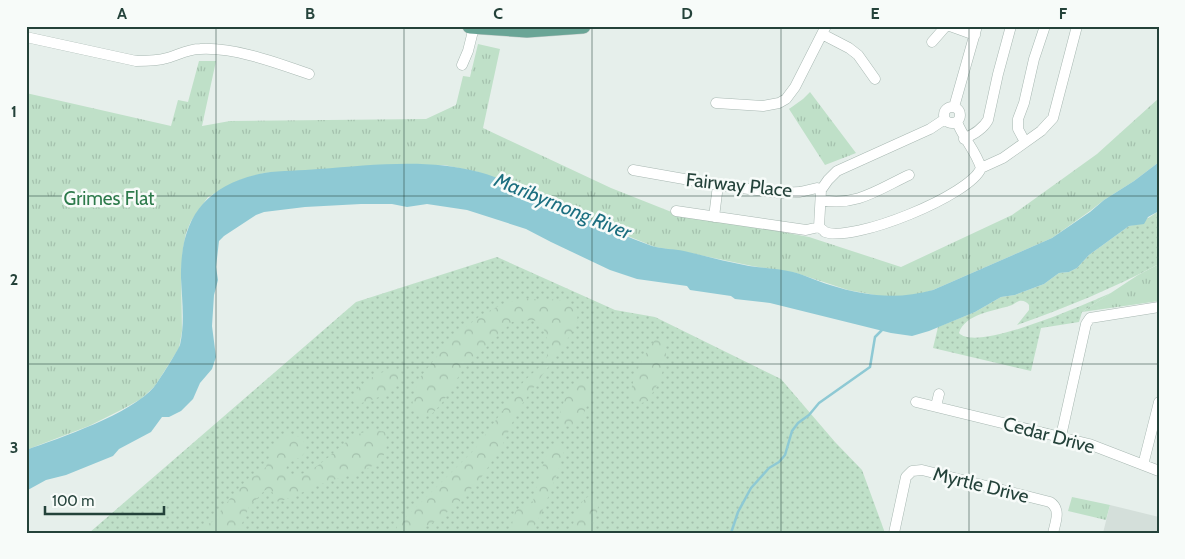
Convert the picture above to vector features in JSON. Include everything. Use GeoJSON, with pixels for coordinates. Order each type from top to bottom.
{"type":"FeatureCollection","features":[{"type":"Feature","properties":{"kind":"main road"},"geometry":{"type":"LineString","coordinates":[[470,26],[527,30],[582,26]]}},
{"type":"Feature","properties":{"kind":"street"},"geometry":{"type":"LineString","coordinates":[[932,42],[946,26]]}},
{"type":"Feature","properties":{"kind":"street"},"geometry":{"type":"LineString","coordinates":[[950,26],[976,31],[954,107]]}},
{"type":"Feature","properties":{"kind":"street"},"geometry":{"type":"LineString","coordinates":[[964,139],[977,132],[988,120],[1011,26]]}},
{"type":"Feature","properties":{"kind":"street"},"geometry":{"type":"LineString","coordinates":[[1026,142],[1018,129],[1018,118],[1024,103],[1034,59],[1045,26]]}},
{"type":"Feature","properties":{"kind":"street"},"geometry":{"type":"LineString","coordinates":[[819,227],[825,232],[853,232],[878,226],[904,216],[957,191],[975,178],[981,168],[995,163],[1041,131],[1053,118],[1077,26]]}},
{"type":"Feature","properties":{"kind":"street"},"geometry":{"type":"LineString","coordinates":[[462,65],[468,51],[474,27]]}},
{"type":"Feature","properties":{"kind":"street"},"geometry":{"type":"LineString","coordinates":[[716,103],[763,106],[779,103],[786,99],[795,87],[824,30],[858,55],[875,79]]}},
{"type":"Feature","properties":{"kind":"street"},"geometry":{"type":"LineString","coordinates":[[26,37],[136,61],[152,61],[167,58],[185,51],[201,48],[230,51],[277,63],[309,74]]}},
{"type":"Feature","properties":{"kind":"street"},"geometry":{"type":"LineString","coordinates":[[954,107],[946,109],[944,114],[945,119],[950,123],[957,122]]}},
{"type":"Feature","properties":{"kind":"street"},"geometry":{"type":"LineString","coordinates":[[954,107],[960,115],[957,122],[964,139],[981,168]]}},
{"type":"Feature","properties":{"kind":"street"},"geometry":{"type":"LineString","coordinates":[[819,227],[821,195],[828,180],[837,171],[930,129],[945,119]]}},
{"type":"Feature","properties":{"kind":"street","name":"Fairway Place"},"geometry":{"type":"LineString","coordinates":[[633,170],[718,185],[780,193],[800,192],[818,188],[821,195],[841,202],[858,199],[910,175]]}},
{"type":"Feature","properties":{"kind":"street"},"geometry":{"type":"LineString","coordinates":[[714,217],[718,185]]}},
{"type":"Feature","properties":{"kind":"street"},"geometry":{"type":"LineString","coordinates":[[676,211],[806,230],[819,227]]}},
{"type":"Feature","properties":{"kind":"street"},"geometry":{"type":"LineString","coordinates":[[1061,436],[1086,324],[1090,318],[1159,307]]}},
{"type":"Feature","properties":{"kind":"street"},"geometry":{"type":"LineString","coordinates":[[936,406],[938,394]]}},
{"type":"Feature","properties":{"kind":"street","name":"Cedar Drive"},"geometry":{"type":"LineString","coordinates":[[916,402],[1061,436],[1088,444],[1159,471]]}},
{"type":"Feature","properties":{"kind":"street"},"geometry":{"type":"LineString","coordinates":[[1144,465],[1159,403]]}},
{"type":"Feature","properties":{"kind":"street","name":"Myrtle Drive"},"geometry":{"type":"LineString","coordinates":[[894,533],[906,478],[912,471],[917,470],[1050,502],[1055,505],[1057,510],[1053,533]]}},
{"type":"Feature","properties":{"kind":"shaded area"},"geometry":{"type":"Polygon","coordinates":[[[1110,505],[1159,517],[1159,533],[1103,533],[1110,505]]]}},
{"type":"Feature","properties":{"kind":"green space","name":"Grimes Flat"},"geometry":{"type":"Polygon","coordinates":[[[478,44],[500,49],[483,128],[611,188],[674,213],[809,237],[901,267],[1012,215],[1097,154],[1159,98],[1159,162],[1052,238],[933,290],[914,296],[885,297],[848,290],[796,273],[655,247],[515,185],[478,172],[444,165],[264,173],[240,180],[208,197],[191,221],[186,233],[183,249],[181,275],[182,331],[179,348],[155,386],[141,399],[89,426],[26,450],[26,93],[171,126],[178,100],[188,102],[199,61],[216,61],[202,126],[230,121],[426,119],[456,105],[463,76],[470,77],[478,44]]]}},
{"type":"Feature","properties":{"kind":"green space"},"geometry":{"type":"Polygon","coordinates":[[[810,92],[856,153],[825,165],[789,109],[810,92]]]}},
{"type":"Feature","properties":{"kind":"green space"},"geometry":{"type":"Polygon","coordinates":[[[1159,211],[1159,264],[1089,297],[1017,325],[1029,310],[1029,305],[1023,301],[980,314],[967,321],[962,327],[959,333],[970,337],[987,337],[1009,332],[1111,293],[1082,312],[1079,322],[1041,328],[1031,371],[933,348],[938,327],[975,312],[1001,297],[1015,295],[1044,284],[1059,273],[1069,272],[1077,268],[1089,255],[1129,226],[1139,224],[1159,211]]]}},
{"type":"Feature","properties":{"kind":"green space"},"geometry":{"type":"Polygon","coordinates":[[[497,257],[615,310],[655,317],[781,379],[835,442],[862,470],[885,533],[89,533],[356,302],[497,257]]]}},
{"type":"Feature","properties":{"kind":"green space"},"geometry":{"type":"Polygon","coordinates":[[[1159,264],[1159,301],[1082,312],[1138,275],[1159,264]]]}},
{"type":"Feature","properties":{"kind":"green space"},"geometry":{"type":"Polygon","coordinates":[[[528,299],[561,300],[578,309],[577,322],[571,334],[518,410],[502,446],[481,478],[456,505],[436,521],[414,533],[397,533],[397,526],[475,449],[524,381],[545,362],[550,347],[542,324],[533,320],[512,322],[462,371],[442,403],[431,415],[423,417],[412,408],[418,380],[451,339],[481,315],[507,302],[528,299]]]}},
{"type":"Feature","properties":{"kind":"green space"},"geometry":{"type":"Polygon","coordinates":[[[655,340],[664,341],[666,349],[665,364],[648,401],[637,403],[632,399],[631,391],[634,380],[639,367],[655,340]]]}},
{"type":"Feature","properties":{"kind":"green space"},"geometry":{"type":"Polygon","coordinates":[[[392,369],[398,371],[399,378],[397,384],[392,389],[386,394],[371,400],[357,405],[354,403],[352,399],[363,384],[374,376],[392,369]]]}},
{"type":"Feature","properties":{"kind":"green space"},"geometry":{"type":"Polygon","coordinates":[[[579,380],[588,382],[591,387],[589,401],[583,415],[573,425],[560,424],[560,414],[565,400],[575,383],[579,380]]]}},
{"type":"Feature","properties":{"kind":"green space"},"geometry":{"type":"Polygon","coordinates":[[[376,430],[385,432],[387,445],[384,455],[368,468],[324,483],[278,502],[271,490],[265,490],[249,507],[241,526],[235,533],[190,533],[212,522],[236,491],[249,478],[257,475],[266,467],[271,451],[279,439],[290,434],[300,437],[306,445],[306,451],[301,457],[288,463],[285,472],[288,476],[307,472],[357,435],[376,430]]]}},
{"type":"Feature","properties":{"kind":"green space"},"geometry":{"type":"Polygon","coordinates":[[[556,442],[561,443],[565,448],[545,505],[529,533],[512,533],[515,513],[520,507],[530,505],[533,502],[548,453],[556,442]]]}},
{"type":"Feature","properties":{"kind":"green space"},"geometry":{"type":"Polygon","coordinates":[[[590,496],[596,497],[598,506],[590,533],[571,533],[575,517],[582,502],[590,496]]]}},
{"type":"Feature","properties":{"kind":"green space"},"geometry":{"type":"Polygon","coordinates":[[[1072,497],[1110,505],[1106,520],[1068,511],[1072,497]]]}},
{"type":"Feature","properties":{"kind":"water"},"geometry":{"type":"Polygon","coordinates":[[[1159,162],[1159,211],[1148,217],[1144,224],[1129,226],[1089,255],[1077,268],[1069,272],[1059,273],[1044,284],[1015,295],[1001,297],[975,312],[912,336],[891,333],[770,303],[735,299],[731,296],[690,290],[687,286],[637,279],[610,270],[526,229],[467,210],[427,204],[407,207],[392,204],[361,204],[305,207],[264,212],[256,215],[219,241],[216,267],[218,280],[214,295],[212,326],[216,357],[212,369],[200,383],[193,399],[181,411],[169,417],[162,417],[151,432],[119,449],[113,456],[66,475],[46,480],[26,491],[26,450],[112,416],[129,407],[154,387],[180,345],[182,337],[182,257],[185,238],[191,222],[211,196],[226,186],[243,179],[271,172],[379,164],[420,164],[460,168],[501,179],[652,246],[684,251],[749,266],[793,272],[856,292],[894,296],[933,290],[1052,238],[1159,162]]]}},
{"type":"Feature","properties":{"kind":"waterway"},"geometry":{"type":"LineString","coordinates":[[731,533],[738,512],[751,488],[769,468],[779,462],[785,455],[792,431],[798,423],[809,415],[819,403],[870,367],[875,337],[882,330]]}},
{"type":"Feature","properties":{"kind":"water label","name":"Maribyrnong River"},"geometry":{"type":"Point","coordinates":[563,206]}}]}
